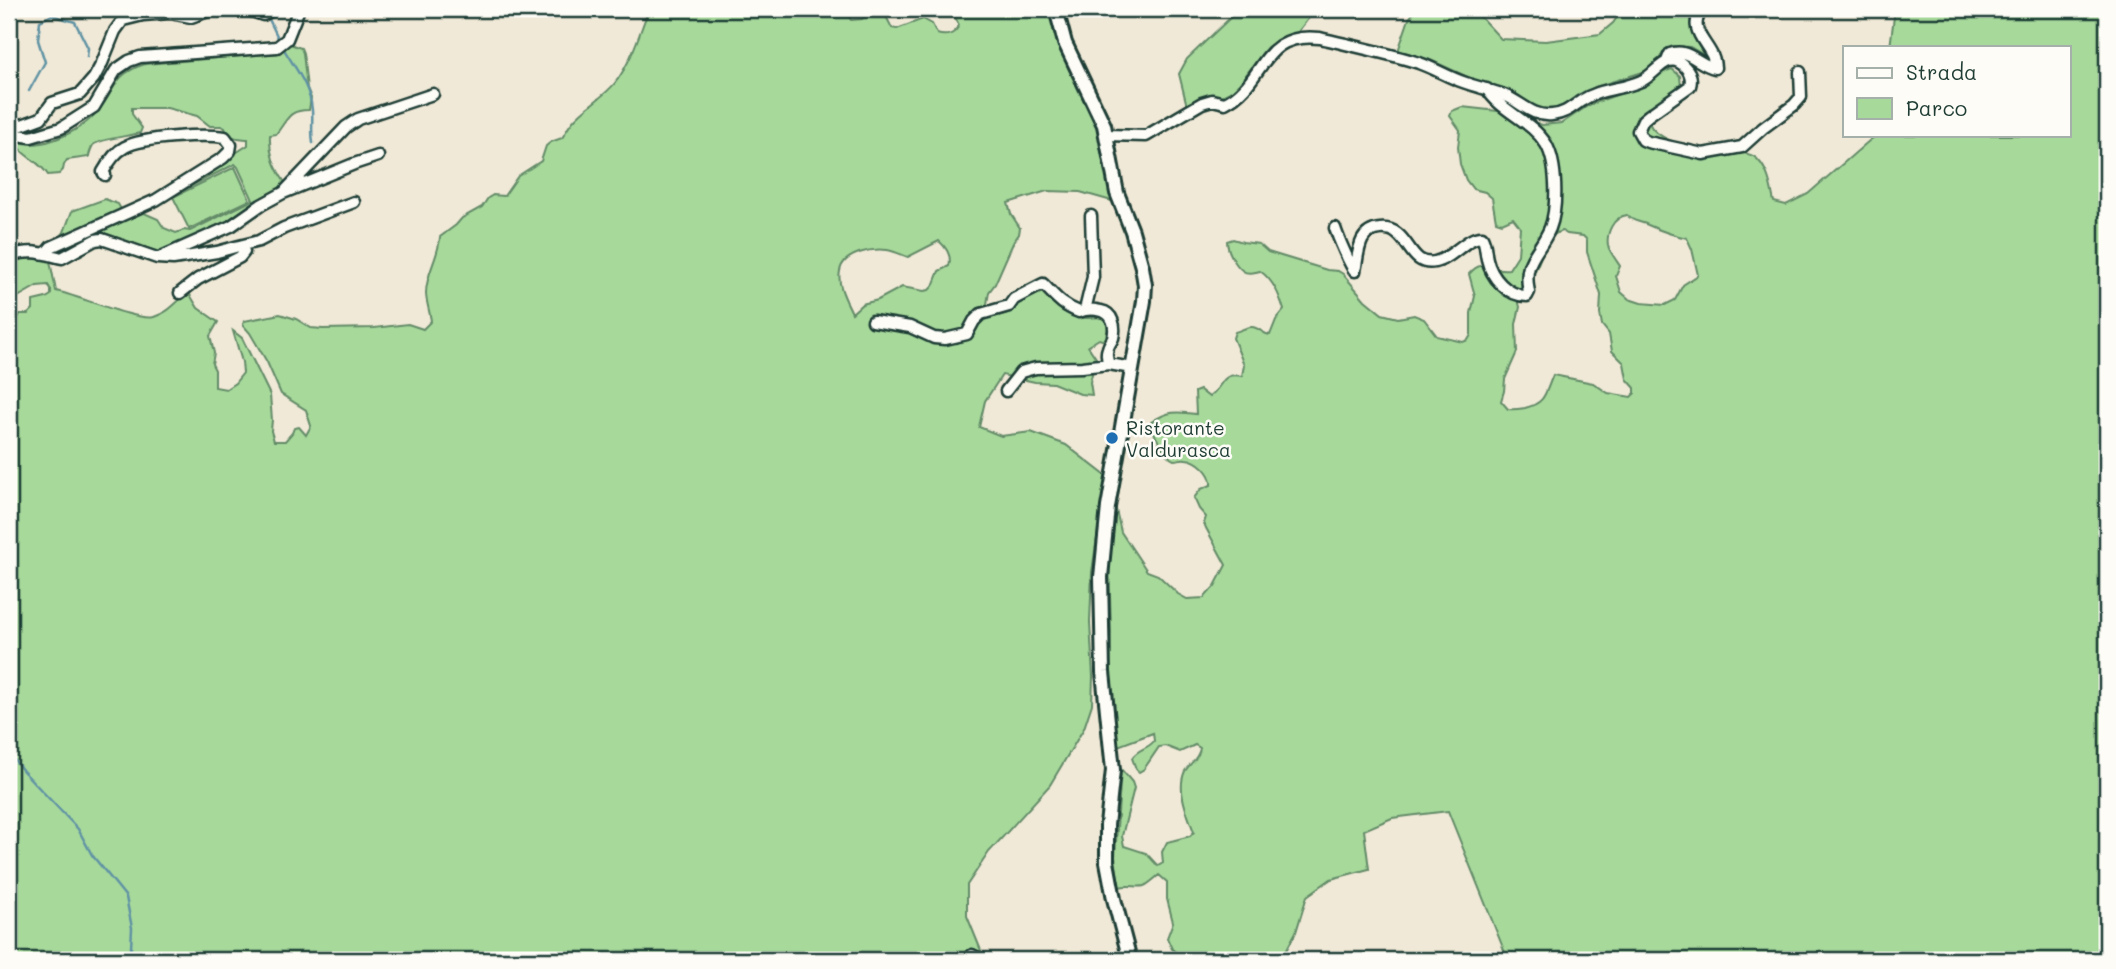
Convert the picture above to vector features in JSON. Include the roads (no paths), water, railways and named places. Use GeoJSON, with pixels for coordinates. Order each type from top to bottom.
{"type":"FeatureCollection","features":[{"type":"Feature","properties":{"kind":"main road"},"geometry":{"type":"LineString","coordinates":[[1056,9],[1065,43],[1097,109],[1106,135],[1117,193],[1132,231],[1145,285],[1105,524],[1101,577],[1103,672],[1113,770],[1107,825],[1107,862],[1130,960]]}},
{"type":"Feature","properties":{"kind":"street"},"geometry":{"type":"LineString","coordinates":[[9,122],[22,125],[41,118],[52,103],[80,94],[87,88],[123,20],[162,11],[191,17],[214,9]]}},
{"type":"Feature","properties":{"kind":"street"},"geometry":{"type":"LineString","coordinates":[[246,9],[263,15],[273,9]]}},
{"type":"Feature","properties":{"kind":"street"},"geometry":{"type":"LineString","coordinates":[[9,128],[18,135],[31,137],[61,128],[94,107],[117,70],[140,57],[277,47],[286,39],[299,9]]}},
{"type":"Feature","properties":{"kind":"street"},"geometry":{"type":"LineString","coordinates":[[1106,135],[1146,136],[1202,103],[1212,100],[1225,103],[1247,86],[1271,53],[1287,41],[1308,36],[1421,64],[1462,82],[1507,97],[1530,111],[1553,116],[1566,113],[1581,101],[1598,93],[1640,82],[1667,61],[1673,52],[1682,52],[1715,68],[1714,60],[1696,27],[1703,9]]}},
{"type":"Feature","properties":{"kind":"street"},"geometry":{"type":"LineString","coordinates":[[1667,61],[1674,60],[1685,66],[1692,81],[1690,86],[1643,120],[1638,131],[1648,142],[1703,154],[1742,147],[1794,105],[1801,97],[1800,72]]}},
{"type":"Feature","properties":{"kind":"street"},"geometry":{"type":"LineString","coordinates":[[1335,228],[1351,268],[1355,271],[1363,238],[1375,229],[1398,232],[1420,260],[1433,263],[1448,257],[1474,238],[1482,237],[1494,278],[1515,294],[1527,296],[1529,292],[1526,278],[1529,264],[1549,229],[1554,214],[1553,168],[1546,144],[1534,128],[1493,99],[1486,89]]}},
{"type":"Feature","properties":{"kind":"street"},"geometry":{"type":"LineString","coordinates":[[283,193],[337,134],[352,123],[432,94]]}},
{"type":"Feature","properties":{"kind":"street"},"geometry":{"type":"LineString","coordinates":[[46,253],[51,247],[170,192],[223,158],[230,151],[231,145],[225,137],[211,135],[132,144],[118,151],[103,172],[105,175]]}},
{"type":"Feature","properties":{"kind":"street"},"geometry":{"type":"LineString","coordinates":[[157,258],[232,226],[283,193],[378,156]]}},
{"type":"Feature","properties":{"kind":"street"},"geometry":{"type":"LineString","coordinates":[[9,256],[27,251],[66,257],[95,240],[102,239],[157,258],[205,255],[259,241],[284,228],[354,202]]}},
{"type":"Feature","properties":{"kind":"street"},"geometry":{"type":"LineString","coordinates":[[1084,310],[1093,277],[1091,216]]}},
{"type":"Feature","properties":{"kind":"street"},"geometry":{"type":"LineString","coordinates":[[180,293],[198,279],[240,257],[244,250],[239,246]]}},
{"type":"Feature","properties":{"kind":"street"},"geometry":{"type":"LineString","coordinates":[[873,321],[910,327],[939,340],[963,336],[969,332],[976,317],[1009,306],[1014,299],[1041,284],[1063,304],[1079,312],[1104,312],[1111,317],[1114,336],[1107,348],[1109,364]]}},
{"type":"Feature","properties":{"kind":"street"},"geometry":{"type":"LineString","coordinates":[[1006,391],[1021,372],[1036,368],[1109,364],[1132,368]]}},
{"type":"Feature","properties":{"kind":"street"},"geometry":{"type":"LineString","coordinates":[[972,955],[982,960]]}},
{"type":"Feature","properties":{"kind":"waterway"},"geometry":{"type":"LineString","coordinates":[[49,9],[52,15],[75,22],[88,48],[87,57]]}},
{"type":"Feature","properties":{"kind":"waterway"},"geometry":{"type":"LineString","coordinates":[[29,91],[45,62],[38,40],[40,21],[52,15]]}},
{"type":"Feature","properties":{"kind":"waterway"},"geometry":{"type":"LineString","coordinates":[[267,15],[279,40]]}},
{"type":"Feature","properties":{"kind":"waterway"},"geometry":{"type":"LineString","coordinates":[[282,46],[301,76],[311,101],[313,143]]}},
{"type":"Feature","properties":{"kind":"waterway"},"geometry":{"type":"LineString","coordinates":[[9,753],[78,829],[92,855],[126,897],[132,928],[131,948],[125,960]]}},
{"type":"Feature","properties":{"kind":"waterway"},"geometry":{"type":"LineString","coordinates":[[9,932],[15,960]]}},
{"type":"Feature","properties":{"kind":"place","name":"Ristorante Valdurasca"},"geometry":{"type":"Point","coordinates":[1112,438]}}]}
